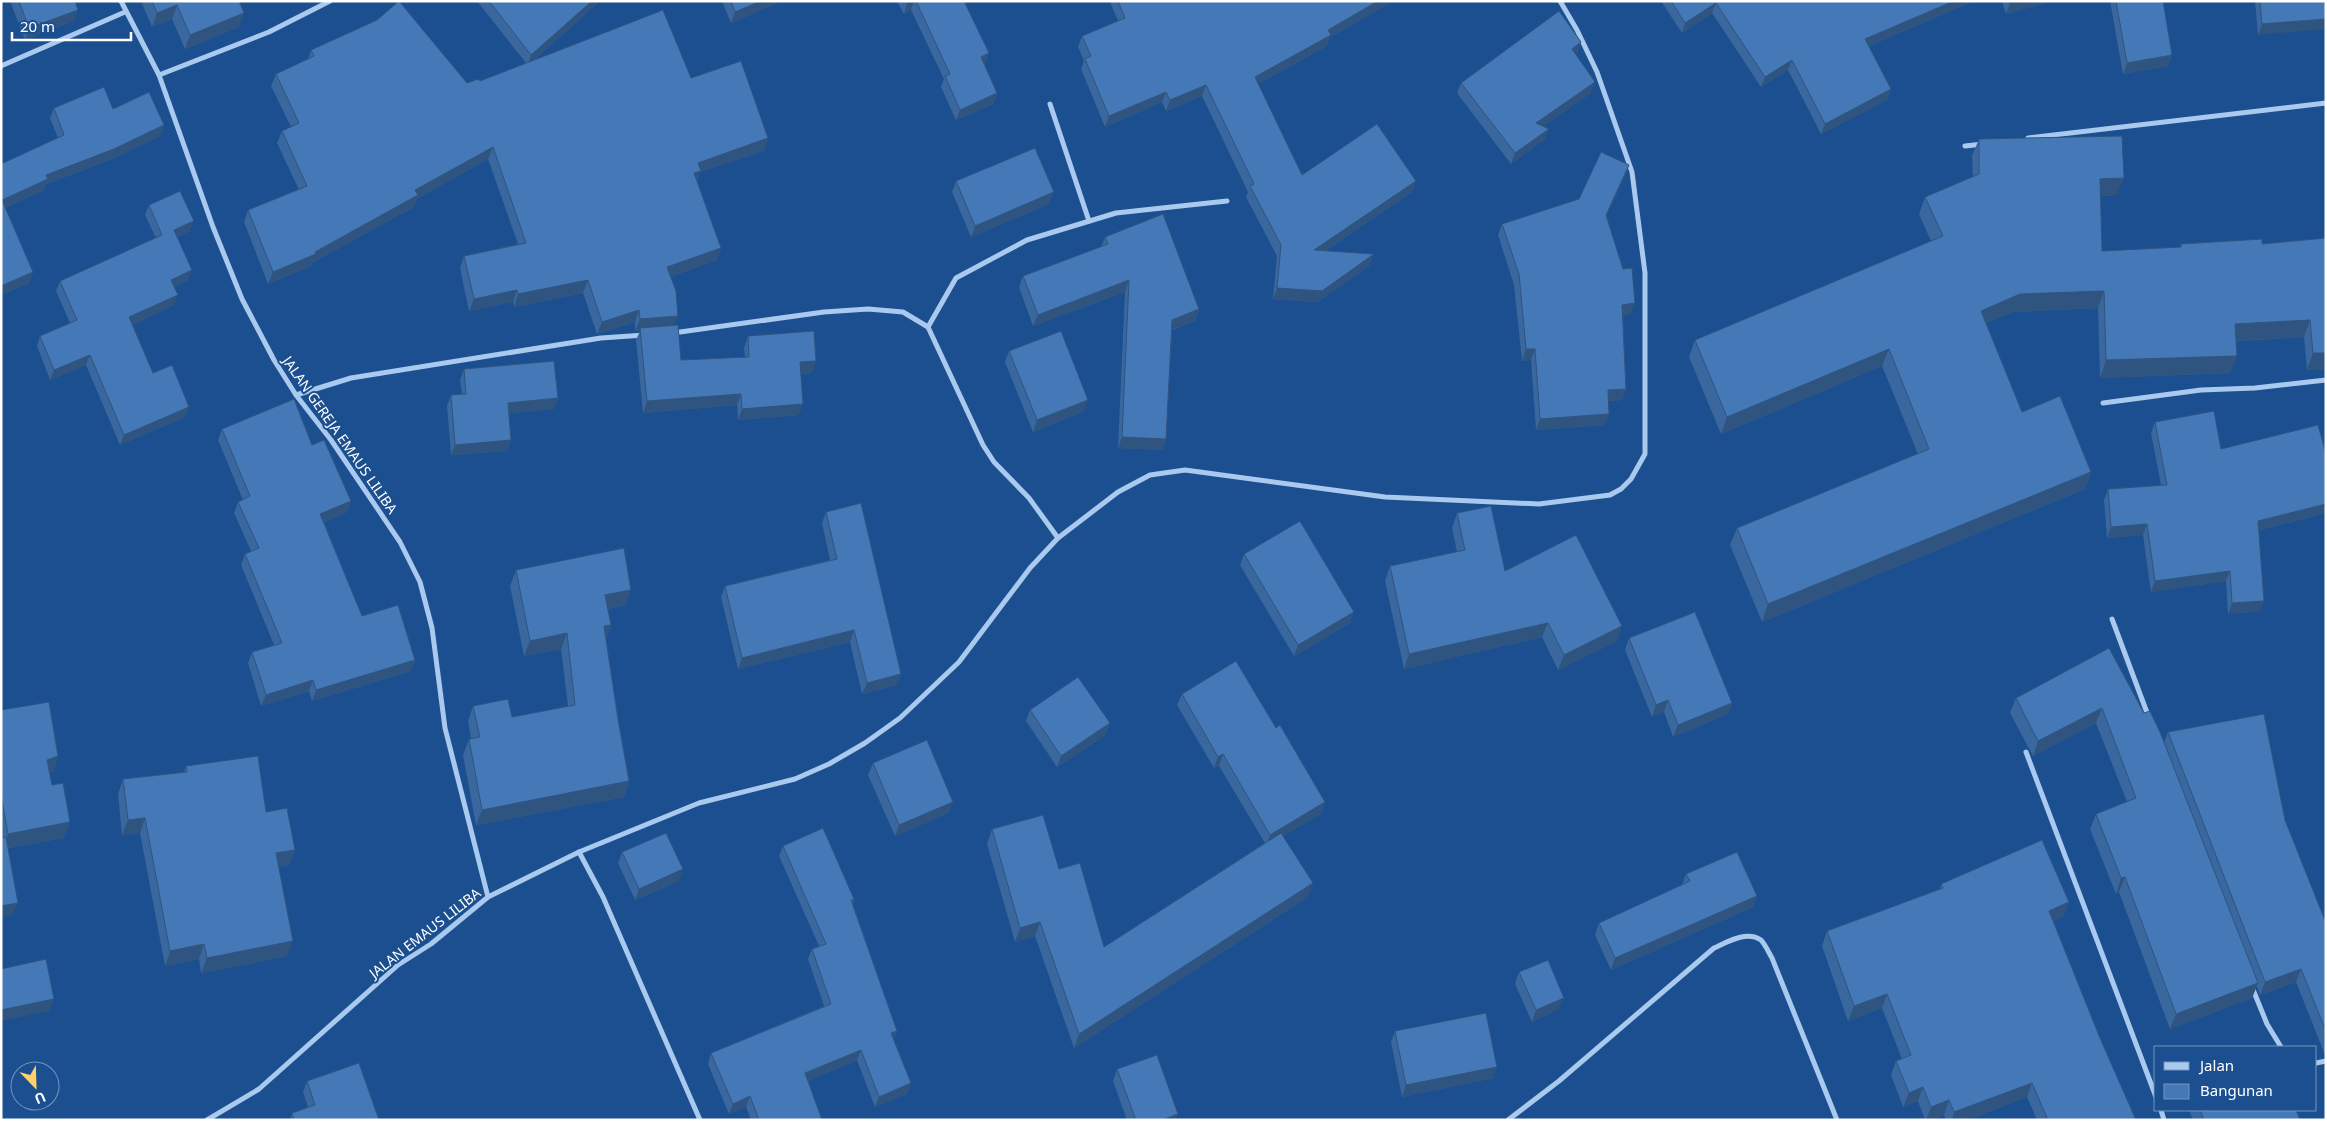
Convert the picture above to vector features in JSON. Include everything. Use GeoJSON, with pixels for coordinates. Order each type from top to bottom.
{"type":"FeatureCollection","features":[{"type":"Feature","properties":{"kind":"street","name":"JALAN GEREJA EMAUS LILIBA"},"geometry":{"type":"LineString","coordinates":[[121,1],[159,76],[213,227],[242,299],[274,360],[296,395],[331,440],[400,542],[420,582],[432,628],[445,728],[488,897]]}},
{"type":"Feature","properties":{"kind":"street"},"geometry":{"type":"LineString","coordinates":[[159,76],[269,32],[330,1]]}},
{"type":"Feature","properties":{"kind":"street","name":"JALAN EMAUS LILIBA"},"geometry":{"type":"LineString","coordinates":[[207,1120],[259,1088],[398,966],[431,944],[488,897],[579,852],[699,803],[795,779],[828,764],[865,743],[900,718],[959,662],[1030,568],[1058,538],[1118,492],[1150,475],[1185,470],[1385,497],[1539,504],[1610,495],[1621,489],[1630,479],[1645,454],[1645,273],[1632,172],[1597,72],[1577,30],[1560,1]]}},
{"type":"Feature","properties":{"kind":"street"},"geometry":{"type":"LineString","coordinates":[[1,66],[125,12]]}},
{"type":"Feature","properties":{"kind":"street"},"geometry":{"type":"LineString","coordinates":[[2024,139],[2326,103]]}},
{"type":"Feature","properties":{"kind":"street"},"geometry":{"type":"LineString","coordinates":[[1050,104],[1089,221]]}},
{"type":"Feature","properties":{"kind":"street"},"geometry":{"type":"LineString","coordinates":[[1966,146],[1985,144]]}},
{"type":"Feature","properties":{"kind":"street"},"geometry":{"type":"LineString","coordinates":[[928,327],[956,278],[1027,240],[1116,213],[1227,201]]}},
{"type":"Feature","properties":{"kind":"street"},"geometry":{"type":"LineString","coordinates":[[667,333],[824,312],[868,309],[903,312],[928,327],[983,445],[994,462],[1029,498],[1058,538]]}},
{"type":"Feature","properties":{"kind":"street"},"geometry":{"type":"LineString","coordinates":[[296,395],[351,378],[601,338],[648,334]]}},
{"type":"Feature","properties":{"kind":"street"},"geometry":{"type":"LineString","coordinates":[[2103,403],[2201,390],[2255,388],[2326,380]]}},
{"type":"Feature","properties":{"kind":"street"},"geometry":{"type":"LineString","coordinates":[[2112,619],[2153,729]]}},
{"type":"Feature","properties":{"kind":"street"},"geometry":{"type":"LineString","coordinates":[[2026,752],[2154,1092]]}},
{"type":"Feature","properties":{"kind":"street"},"geometry":{"type":"LineString","coordinates":[[579,852],[603,897],[700,1120]]}},
{"type":"Feature","properties":{"kind":"street"},"geometry":{"type":"LineString","coordinates":[[1508,1120],[1559,1081],[1714,948],[1730,940],[1750,936],[1762,941],[1772,958],[1837,1120]]}},
{"type":"Feature","properties":{"kind":"street"},"geometry":{"type":"LineString","coordinates":[[2249,978],[2267,1024],[2280,1046]]}},
{"type":"Feature","properties":{"kind":"building"},"geometry":{"type":"Polygon","coordinates":[[[19,1],[75,1],[78,10],[29,28],[19,1]]]}},
{"type":"Feature","properties":{"kind":"building"},"geometry":{"type":"Polygon","coordinates":[[[152,1],[239,1],[244,13],[190,35],[177,5],[157,13],[152,1]]]}},
{"type":"Feature","properties":{"kind":"building"},"geometry":{"type":"Polygon","coordinates":[[[399,1],[467,83],[478,79],[480,81],[663,10],[691,78],[741,61],[768,138],[698,163],[701,171],[694,173],[721,248],[667,267],[676,291],[678,316],[640,319],[639,310],[602,322],[588,280],[518,294],[517,290],[474,299],[464,256],[526,243],[493,147],[415,190],[418,195],[315,252],[316,254],[273,272],[248,210],[307,186],[282,131],[299,123],[276,74],[314,56],[311,50],[377,20],[399,1]]]}},
{"type":"Feature","properties":{"kind":"building"},"geometry":{"type":"Polygon","coordinates":[[[489,1],[592,1],[531,55],[489,1]]]}},
{"type":"Feature","properties":{"kind":"building"},"geometry":{"type":"Polygon","coordinates":[[[731,1],[761,1],[735,12],[731,1]]]}},
{"type":"Feature","properties":{"kind":"building"},"geometry":{"type":"Polygon","coordinates":[[[916,1],[964,1],[989,53],[981,57],[997,93],[960,110],[945,76],[950,74],[916,1]]]}},
{"type":"Feature","properties":{"kind":"building"},"geometry":{"type":"Polygon","coordinates":[[[1118,1],[1378,1],[1328,30],[1331,35],[1255,77],[1302,175],[1377,124],[1416,181],[1314,250],[1374,254],[1322,291],[1277,288],[1281,245],[1250,186],[1254,184],[1206,85],[1170,100],[1166,92],[1109,116],[1085,59],[1091,56],[1082,36],[1125,18],[1118,1]]]}},
{"type":"Feature","properties":{"kind":"building"},"geometry":{"type":"Polygon","coordinates":[[[1671,1],[1954,1],[1865,39],[1891,89],[1825,124],[1792,60],[1765,77],[1716,3],[1685,23],[1671,1]]]}},
{"type":"Feature","properties":{"kind":"building"},"geometry":{"type":"Polygon","coordinates":[[[2116,1],[2163,1],[2172,55],[2127,63],[2116,1]]]}},
{"type":"Feature","properties":{"kind":"building"},"geometry":{"type":"Polygon","coordinates":[[[2260,1],[2326,1],[2326,19],[2262,24],[2260,1]]]}},
{"type":"Feature","properties":{"kind":"building"},"geometry":{"type":"Polygon","coordinates":[[[1559,11],[1581,42],[1572,49],[1595,82],[1536,123],[1549,129],[1515,153],[1461,83],[1559,11]]]}},
{"type":"Feature","properties":{"kind":"building"},"geometry":{"type":"Polygon","coordinates":[[[104,87],[113,109],[149,92],[164,125],[114,149],[46,175],[48,179],[2,200],[33,272],[1,286],[1,164],[64,135],[54,108],[104,87]]]}},
{"type":"Feature","properties":{"kind":"building"},"geometry":{"type":"Polygon","coordinates":[[[2122,136],[2124,178],[2100,179],[2102,251],[2181,247],[2181,244],[2262,239],[2262,244],[2326,238],[2326,353],[2313,353],[2310,320],[2235,324],[2237,356],[2106,360],[2104,291],[2020,294],[1981,311],[2022,412],[2060,396],[2091,472],[1768,604],[1737,528],[1929,449],[1889,349],[1727,417],[1695,340],[1943,236],[1925,197],[1979,174],[1979,139],[2122,136]]]}},
{"type":"Feature","properties":{"kind":"building"},"geometry":{"type":"Polygon","coordinates":[[[1035,148],[1054,192],[975,226],[956,181],[1035,148]]]}},
{"type":"Feature","properties":{"kind":"building"},"geometry":{"type":"Polygon","coordinates":[[[1601,152],[1629,165],[1606,215],[1623,269],[1632,268],[1635,303],[1622,305],[1626,389],[1608,390],[1609,414],[1540,419],[1535,349],[1526,349],[1519,274],[1502,224],[1579,199],[1601,152]]]}},
{"type":"Feature","properties":{"kind":"building"},"geometry":{"type":"Polygon","coordinates":[[[180,191],[194,221],[174,230],[192,270],[171,280],[178,295],[129,317],[153,373],[172,365],[189,407],[124,435],[90,355],[54,370],[40,336],[77,320],[60,281],[162,235],[149,205],[180,191]]]}},
{"type":"Feature","properties":{"kind":"building"},"geometry":{"type":"Polygon","coordinates":[[[1163,214],[1199,309],[1172,320],[1166,439],[1122,437],[1129,280],[1038,315],[1023,276],[1108,244],[1105,237],[1163,214]]]}},
{"type":"Feature","properties":{"kind":"building"},"geometry":{"type":"Polygon","coordinates":[[[678,325],[681,360],[749,357],[748,336],[814,331],[816,361],[800,362],[803,404],[742,409],[741,394],[647,401],[640,328],[678,325]]]}},
{"type":"Feature","properties":{"kind":"building"},"geometry":{"type":"Polygon","coordinates":[[[1061,331],[1088,400],[1037,420],[1009,351],[1061,331]]]}},
{"type":"Feature","properties":{"kind":"building"},"geometry":{"type":"Polygon","coordinates":[[[554,361],[558,398],[508,403],[511,440],[455,445],[451,395],[466,394],[464,369],[554,361]]]}},
{"type":"Feature","properties":{"kind":"building"},"geometry":{"type":"Polygon","coordinates":[[[294,399],[312,445],[324,440],[351,501],[320,514],[362,616],[398,605],[415,660],[316,690],[313,680],[266,695],[252,652],[282,643],[245,554],[259,548],[238,502],[250,496],[222,429],[294,399]]]}},
{"type":"Feature","properties":{"kind":"building"},"geometry":{"type":"Polygon","coordinates":[[[2214,411],[2221,449],[2318,425],[2326,454],[2326,504],[2258,521],[2264,601],[2232,603],[2230,571],[2155,581],[2147,524],[2111,527],[2108,489],[2167,485],[2155,422],[2214,411]]]}},
{"type":"Feature","properties":{"kind":"building"},"geometry":{"type":"Polygon","coordinates":[[[861,503],[901,674],[867,683],[854,630],[742,658],[725,586],[837,559],[826,512],[861,503]]]}},
{"type":"Feature","properties":{"kind":"building"},"geometry":{"type":"Polygon","coordinates":[[[1491,506],[1505,571],[1576,535],[1622,626],[1564,655],[1548,623],[1409,654],[1390,566],[1465,550],[1457,513],[1491,506]]]}},
{"type":"Feature","properties":{"kind":"building"},"geometry":{"type":"Polygon","coordinates":[[[1300,521],[1354,612],[1298,645],[1244,554],[1300,521]]]}},
{"type":"Feature","properties":{"kind":"building"},"geometry":{"type":"Polygon","coordinates":[[[624,548],[631,590],[605,595],[611,625],[604,626],[629,781],[482,810],[469,739],[480,737],[473,706],[508,699],[512,717],[575,705],[567,633],[530,641],[516,570],[624,548]]]}},
{"type":"Feature","properties":{"kind":"building"},"geometry":{"type":"Polygon","coordinates":[[[1695,612],[1732,703],[1678,725],[1668,700],[1656,705],[1629,638],[1695,612]]]}},
{"type":"Feature","properties":{"kind":"building"},"geometry":{"type":"Polygon","coordinates":[[[2109,648],[2144,713],[2150,711],[2160,732],[2258,983],[2176,1014],[2125,877],[2121,878],[2096,814],[2136,798],[2102,708],[2038,741],[2016,698],[2109,648]]]}},
{"type":"Feature","properties":{"kind":"building"},"geometry":{"type":"Polygon","coordinates":[[[1236,661],[1276,728],[1280,725],[1325,802],[1270,835],[1223,754],[1218,757],[1182,694],[1236,661]]]}},
{"type":"Feature","properties":{"kind":"building"},"geometry":{"type":"Polygon","coordinates":[[[1078,677],[1110,723],[1061,756],[1030,710],[1078,677]]]}},
{"type":"Feature","properties":{"kind":"building"},"geometry":{"type":"Polygon","coordinates":[[[49,702],[58,756],[47,760],[52,785],[63,783],[70,822],[8,834],[1,794],[1,710],[49,702]]]}},
{"type":"Feature","properties":{"kind":"building"},"geometry":{"type":"Polygon","coordinates":[[[2264,714],[2285,820],[2326,923],[2326,1031],[2301,969],[2265,982],[2168,732],[2264,714]]]}},
{"type":"Feature","properties":{"kind":"building"},"geometry":{"type":"Polygon","coordinates":[[[927,740],[953,802],[899,825],[873,763],[927,740]]]}},
{"type":"Feature","properties":{"kind":"building"},"geometry":{"type":"Polygon","coordinates":[[[258,756],[266,812],[287,808],[295,850],[276,853],[293,941],[207,958],[204,944],[170,951],[145,818],[128,820],[123,779],[187,772],[186,766],[258,756]]]}},
{"type":"Feature","properties":{"kind":"building"},"geometry":{"type":"Polygon","coordinates":[[[1043,815],[1059,869],[1080,863],[1104,947],[1281,833],[1313,883],[1079,1034],[1040,922],[1020,928],[992,829],[1043,815]]]}},
{"type":"Feature","properties":{"kind":"building"},"geometry":{"type":"Polygon","coordinates":[[[823,828],[854,899],[851,900],[897,1031],[891,1033],[911,1083],[879,1097],[861,1050],[805,1073],[822,1120],[759,1120],[750,1096],[733,1104],[711,1053],[831,1004],[812,949],[826,944],[783,846],[823,828]]]}},
{"type":"Feature","properties":{"kind":"building"},"geometry":{"type":"Polygon","coordinates":[[[666,833],[683,869],[639,889],[622,852],[666,833]]]}},
{"type":"Feature","properties":{"kind":"building"},"geometry":{"type":"Polygon","coordinates":[[[6,837],[18,903],[1,906],[1,838],[6,837]]]}},
{"type":"Feature","properties":{"kind":"building"},"geometry":{"type":"Polygon","coordinates":[[[2042,840],[2069,902],[2049,911],[2100,1038],[2136,1120],[2048,1120],[2032,1083],[1954,1112],[1949,1100],[1931,1107],[1923,1087],[1909,1093],[1896,1061],[1911,1055],[1887,994],[1854,1006],[1827,931],[1943,888],[1941,884],[2042,840]]]}},
{"type":"Feature","properties":{"kind":"building"},"geometry":{"type":"Polygon","coordinates":[[[1737,852],[1757,896],[1615,958],[1599,923],[1690,881],[1686,874],[1737,852]]]}},
{"type":"Feature","properties":{"kind":"building"},"geometry":{"type":"Polygon","coordinates":[[[46,959],[54,999],[1,1010],[1,969],[46,959]]]}},
{"type":"Feature","properties":{"kind":"building"},"geometry":{"type":"Polygon","coordinates":[[[1548,960],[1564,998],[1536,1010],[1519,972],[1548,960]]]}},
{"type":"Feature","properties":{"kind":"building"},"geometry":{"type":"Polygon","coordinates":[[[1486,1013],[1497,1067],[1406,1085],[1395,1031],[1486,1013]]]}},
{"type":"Feature","properties":{"kind":"building"},"geometry":{"type":"Polygon","coordinates":[[[1157,1055],[1178,1114],[1162,1120],[1136,1120],[1117,1069],[1157,1055]]]}},
{"type":"Feature","properties":{"kind":"building"},"geometry":{"type":"Polygon","coordinates":[[[359,1063],[379,1120],[294,1120],[292,1113],[315,1105],[307,1081],[359,1063]]]}},
{"type":"Feature","properties":{"kind":"building"},"geometry":{"type":"Polygon","coordinates":[[[2200,1111],[2296,1111],[2300,1120],[2204,1120],[2200,1111]]]}}]}
